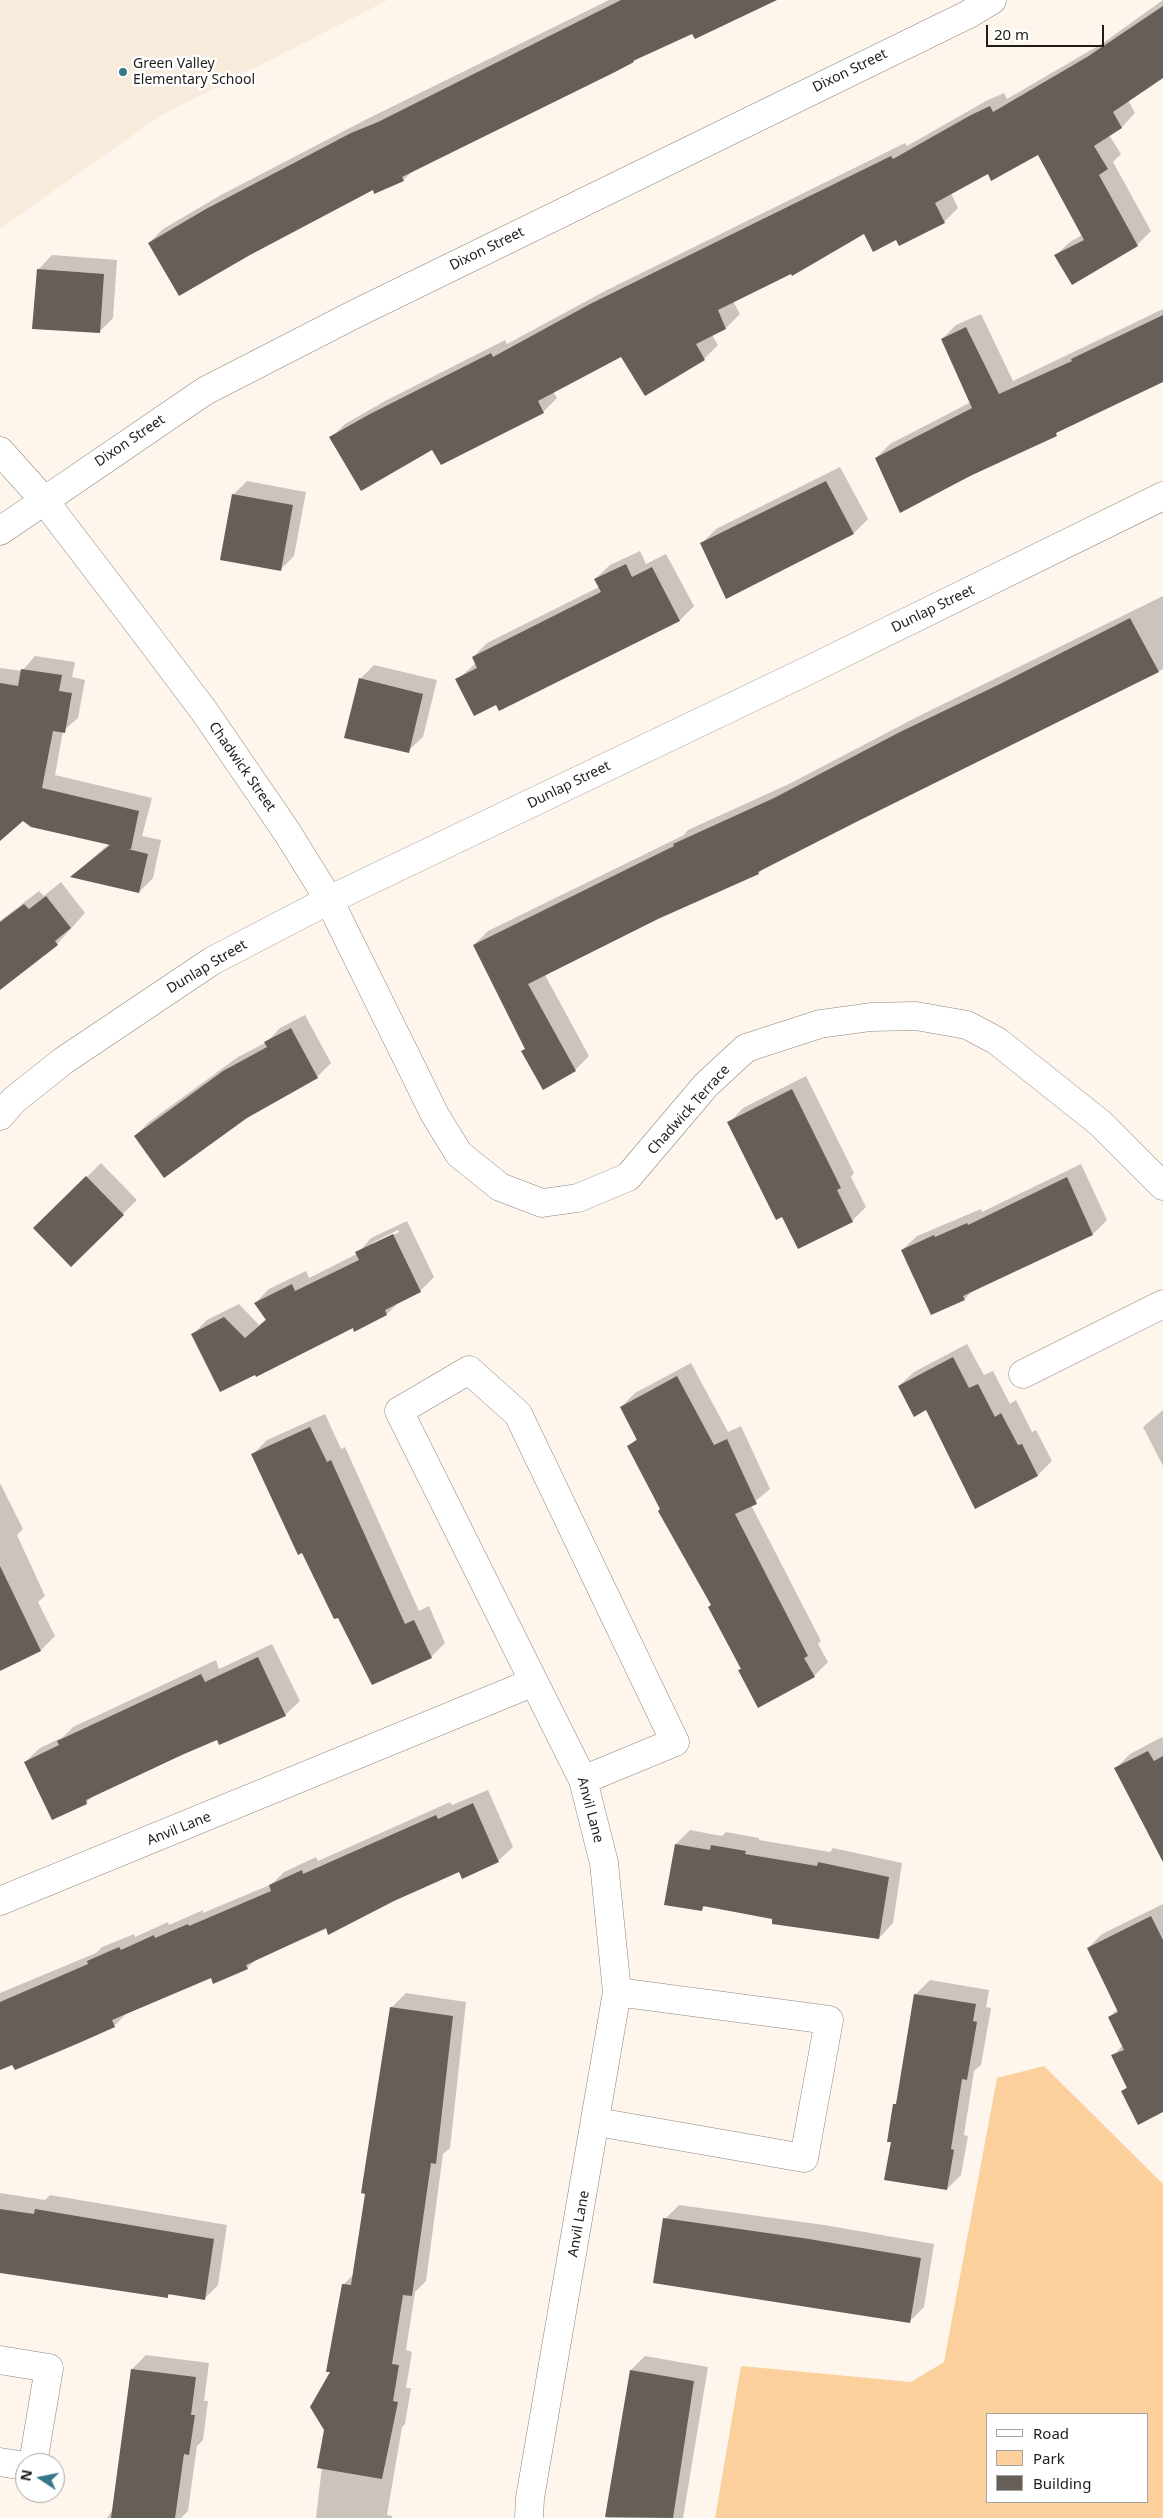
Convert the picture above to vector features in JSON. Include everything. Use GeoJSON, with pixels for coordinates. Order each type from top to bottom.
{"type":"FeatureCollection","features":[{"type":"Feature","properties":{"kind":"street","name":"Dixon Street"},"geometry":{"type":"LineString","coordinates":[[0,531],[43,499],[205,391],[355,314],[968,14],[992,0]]}},
{"type":"Feature","properties":{"kind":"street","name":"Chadwick Street"},"geometry":{"type":"LineString","coordinates":[[0,451],[43,499],[204,711],[287,832],[329,900],[435,1115]]}},
{"type":"Feature","properties":{"kind":"street","name":"Dunlap Street"},"geometry":{"type":"LineString","coordinates":[[0,1116],[14,1100],[63,1061],[212,961],[329,900],[800,675],[1163,496]]}},
{"type":"Feature","properties":{"kind":"street","name":"Chadwick Terrace"},"geometry":{"type":"LineString","coordinates":[[435,1115],[460,1154],[500,1187],[542,1203],[578,1198],[628,1177],[706,1085],[746,1048],[820,1024],[871,1017],[916,1016],[967,1025],[997,1041],[1100,1123],[1163,1186]]}},
{"type":"Feature","properties":{"kind":"street"},"geometry":{"type":"LineString","coordinates":[[1023,1374],[1163,1304]]}},
{"type":"Feature","properties":{"kind":"street"},"geometry":{"type":"LineString","coordinates":[[534,1682],[399,1411],[470,1370],[518,1414],[675,1742],[583,1780]]}},
{"type":"Feature","properties":{"kind":"street","name":"Anvil Lane"},"geometry":{"type":"LineString","coordinates":[[0,1901],[534,1682],[583,1780],[604,1863],[617,1992],[597,2122],[532,2489],[529,2518]]}},
{"type":"Feature","properties":{"kind":"street"},"geometry":{"type":"LineString","coordinates":[[597,2122],[804,2158],[829,2020],[617,1992]]}},
{"type":"Feature","properties":{"kind":"street"},"geometry":{"type":"LineString","coordinates":[[0,2360],[49,2368],[35,2453]]}},
{"type":"Feature","properties":{"kind":"street"},"geometry":{"type":"LineString","coordinates":[[0,2462],[15,2464]]}},
{"type":"Feature","properties":{"kind":"shaded area","name":"Green Valley Elementary School"},"geometry":{"type":"Polygon","coordinates":[[[0,0],[388,0],[160,116],[0,229],[0,0]]]}},
{"type":"Feature","properties":{"kind":"green space"},"geometry":{"type":"Polygon","coordinates":[[[1044,2066],[1163,2184],[1163,2518],[715,2518],[741,2366],[911,2382],[944,2362],[997,2078],[1044,2066]]]}},
{"type":"Feature","properties":{"kind":"building"},"geometry":{"type":"Polygon","coordinates":[[[621,0],[777,0],[695,39],[692,34],[633,61],[615,72],[402,177],[404,181],[374,194],[373,190],[250,255],[179,296],[148,243],[206,209],[351,133],[378,122],[621,0]]]}},
{"type":"Feature","properties":{"kind":"building"},"geometry":{"type":"Polygon","coordinates":[[[1163,6],[1163,78],[1113,112],[1122,128],[1094,146],[1108,169],[1099,175],[1138,246],[1072,285],[1054,255],[1084,240],[1038,155],[991,181],[988,174],[935,203],[945,223],[899,246],[896,240],[873,252],[864,234],[792,276],[791,274],[718,310],[726,329],[696,344],[705,360],[645,396],[621,357],[538,401],[544,413],[441,465],[432,450],[361,491],[329,437],[370,414],[491,353],[493,357],[590,304],[891,156],[893,159],[971,115],[990,106],[993,112],[1087,57],[1163,6]]]}},
{"type":"Feature","properties":{"kind":"building"},"geometry":{"type":"Polygon","coordinates":[[[37,269],[104,274],[100,333],[32,329],[37,269]]]}},
{"type":"Feature","properties":{"kind":"building"},"geometry":{"type":"Polygon","coordinates":[[[1163,315],[1163,382],[1056,433],[1057,436],[970,476],[900,513],[875,458],[972,408],[941,339],[966,327],[999,394],[1072,361],[1071,359],[1163,315]]]}},
{"type":"Feature","properties":{"kind":"building"},"geometry":{"type":"Polygon","coordinates":[[[826,481],[854,534],[726,599],[700,543],[826,481]]]}},
{"type":"Feature","properties":{"kind":"building"},"geometry":{"type":"Polygon","coordinates":[[[232,494],[293,505],[281,571],[220,560],[232,494]]]}},
{"type":"Feature","properties":{"kind":"building"},"geometry":{"type":"Polygon","coordinates":[[[626,564],[632,577],[652,567],[680,621],[499,711],[496,705],[474,716],[455,679],[477,668],[472,657],[601,592],[594,579],[626,564]]]}},
{"type":"Feature","properties":{"kind":"building"},"geometry":{"type":"Polygon","coordinates":[[[1130,618],[1159,672],[858,821],[758,872],[759,874],[658,919],[528,984],[576,1071],[543,1090],[521,1051],[525,1049],[473,945],[674,846],[673,844],[774,798],[900,732],[1130,618]]]}},
{"type":"Feature","properties":{"kind":"building"},"geometry":{"type":"Polygon","coordinates":[[[21,669],[62,675],[59,691],[72,693],[65,733],[53,731],[42,788],[139,811],[131,849],[128,849],[148,854],[139,893],[70,877],[110,845],[31,827],[23,821],[0,841],[0,683],[18,686],[21,669]]]}},
{"type":"Feature","properties":{"kind":"building"},"geometry":{"type":"Polygon","coordinates":[[[359,678],[423,694],[409,753],[344,738],[359,678]]]}},
{"type":"Feature","properties":{"kind":"building"},"geometry":{"type":"Polygon","coordinates":[[[46,896],[71,928],[55,941],[58,945],[0,990],[0,922],[24,904],[29,909],[46,896]]]}},
{"type":"Feature","properties":{"kind":"building"},"geometry":{"type":"Polygon","coordinates":[[[291,1028],[318,1078],[247,1118],[164,1178],[134,1136],[223,1071],[267,1047],[264,1042],[291,1028]]]}},
{"type":"Feature","properties":{"kind":"building"},"geometry":{"type":"Polygon","coordinates":[[[792,1089],[841,1188],[837,1190],[853,1222],[798,1249],[782,1217],[776,1220],[727,1122],[792,1089]]]}},
{"type":"Feature","properties":{"kind":"building"},"geometry":{"type":"Polygon","coordinates":[[[86,1176],[124,1215],[71,1267],[33,1228],[86,1176]]]}},
{"type":"Feature","properties":{"kind":"building"},"geometry":{"type":"Polygon","coordinates":[[[1067,1177],[1093,1235],[963,1296],[965,1300],[931,1315],[901,1250],[934,1235],[935,1237],[967,1223],[968,1225],[1067,1177]]]}},
{"type":"Feature","properties":{"kind":"building"},"geometry":{"type":"Polygon","coordinates":[[[393,1234],[421,1292],[385,1310],[387,1315],[354,1332],[353,1328],[256,1377],[255,1375],[220,1392],[191,1334],[224,1317],[245,1338],[266,1320],[254,1303],[292,1284],[295,1291],[359,1260],[355,1252],[393,1234]]]}},
{"type":"Feature","properties":{"kind":"building"},"geometry":{"type":"Polygon","coordinates":[[[953,1357],[969,1388],[978,1384],[995,1417],[1001,1413],[1018,1445],[1022,1444],[1038,1476],[975,1509],[926,1410],[914,1417],[898,1386],[953,1357]]]}},
{"type":"Feature","properties":{"kind":"building"},"geometry":{"type":"Polygon","coordinates":[[[677,1376],[714,1445],[727,1439],[757,1504],[735,1514],[808,1656],[804,1658],[815,1677],[758,1708],[738,1670],[741,1669],[708,1607],[711,1605],[658,1511],[660,1509],[627,1446],[637,1440],[620,1407],[677,1376]]]}},
{"type":"Feature","properties":{"kind":"building"},"geometry":{"type":"Polygon","coordinates":[[[310,1427],[327,1462],[331,1460],[405,1624],[414,1620],[432,1658],[372,1685],[338,1618],[334,1619],[302,1553],[298,1555],[251,1454],[310,1427]]]}},
{"type":"Feature","properties":{"kind":"building"},"geometry":{"type":"Polygon","coordinates":[[[0,1566],[41,1651],[0,1671],[0,1566]]]}},
{"type":"Feature","properties":{"kind":"building"},"geometry":{"type":"Polygon","coordinates":[[[258,1657],[286,1716],[219,1745],[217,1740],[184,1754],[86,1800],[87,1804],[52,1820],[24,1762],[59,1745],[57,1741],[201,1674],[205,1682],[258,1657]]]}},
{"type":"Feature","properties":{"kind":"building"},"geometry":{"type":"Polygon","coordinates":[[[1148,1751],[1154,1761],[1163,1756],[1163,1862],[1114,1768],[1148,1751]]]}},
{"type":"Feature","properties":{"kind":"building"},"geometry":{"type":"Polygon","coordinates":[[[473,1803],[499,1862],[462,1879],[459,1872],[394,1901],[328,1935],[326,1928],[246,1965],[248,1969],[213,1984],[211,1978],[112,2020],[115,2027],[79,2043],[15,2070],[12,2065],[0,2070],[0,2002],[88,1964],[87,1961],[119,1947],[121,1950],[154,1935],[155,1938],[188,1924],[189,1926],[271,1891],[269,1885],[302,1870],[303,1874],[436,1815],[438,1819],[473,1803]]]}},
{"type":"Feature","properties":{"kind":"building"},"geometry":{"type":"Polygon","coordinates":[[[675,1844],[710,1850],[711,1845],[746,1851],[745,1854],[817,1866],[818,1862],[889,1877],[879,1939],[772,1924],[772,1919],[703,1906],[702,1911],[664,1905],[675,1844]]]}},
{"type":"Feature","properties":{"kind":"building"},"geometry":{"type":"Polygon","coordinates":[[[1151,1916],[1163,1940],[1163,2112],[1138,2125],[1121,2091],[1127,2088],[1111,2055],[1124,2050],[1108,2017],[1118,2012],[1087,1948],[1151,1916]]]}},
{"type":"Feature","properties":{"kind":"building"},"geometry":{"type":"Polygon","coordinates":[[[914,1994],[976,2004],[973,2021],[977,2022],[967,2080],[962,2079],[951,2149],[954,2150],[947,2190],[884,2180],[891,2142],[887,2142],[893,2104],[896,2104],[914,1994]]]}},
{"type":"Feature","properties":{"kind":"building"},"geometry":{"type":"Polygon","coordinates":[[[390,2007],[453,2016],[436,2164],[431,2163],[412,2296],[403,2295],[392,2364],[399,2365],[393,2401],[398,2402],[382,2479],[317,2468],[324,2430],[310,2407],[330,2372],[326,2372],[342,2284],[351,2285],[365,2194],[361,2193],[390,2007]]]}},
{"type":"Feature","properties":{"kind":"building"},"geometry":{"type":"Polygon","coordinates":[[[0,2209],[34,2214],[35,2209],[214,2239],[205,2300],[168,2294],[168,2298],[0,2273],[0,2209]]]}},
{"type":"Feature","properties":{"kind":"building"},"geometry":{"type":"Polygon","coordinates":[[[663,2218],[809,2239],[921,2258],[910,2323],[653,2283],[663,2218]]]}},
{"type":"Feature","properties":{"kind":"building"},"geometry":{"type":"Polygon","coordinates":[[[131,2369],[196,2377],[191,2415],[195,2415],[189,2455],[184,2454],[175,2518],[111,2518],[131,2369]]]}},
{"type":"Feature","properties":{"kind":"building"},"geometry":{"type":"Polygon","coordinates":[[[630,2370],[694,2381],[673,2518],[605,2517],[630,2370]]]}},
{"type":"Feature","properties":{"kind":"place","name":"Green Valley Elementary School"},"geometry":{"type":"Point","coordinates":[123,72]}}]}
